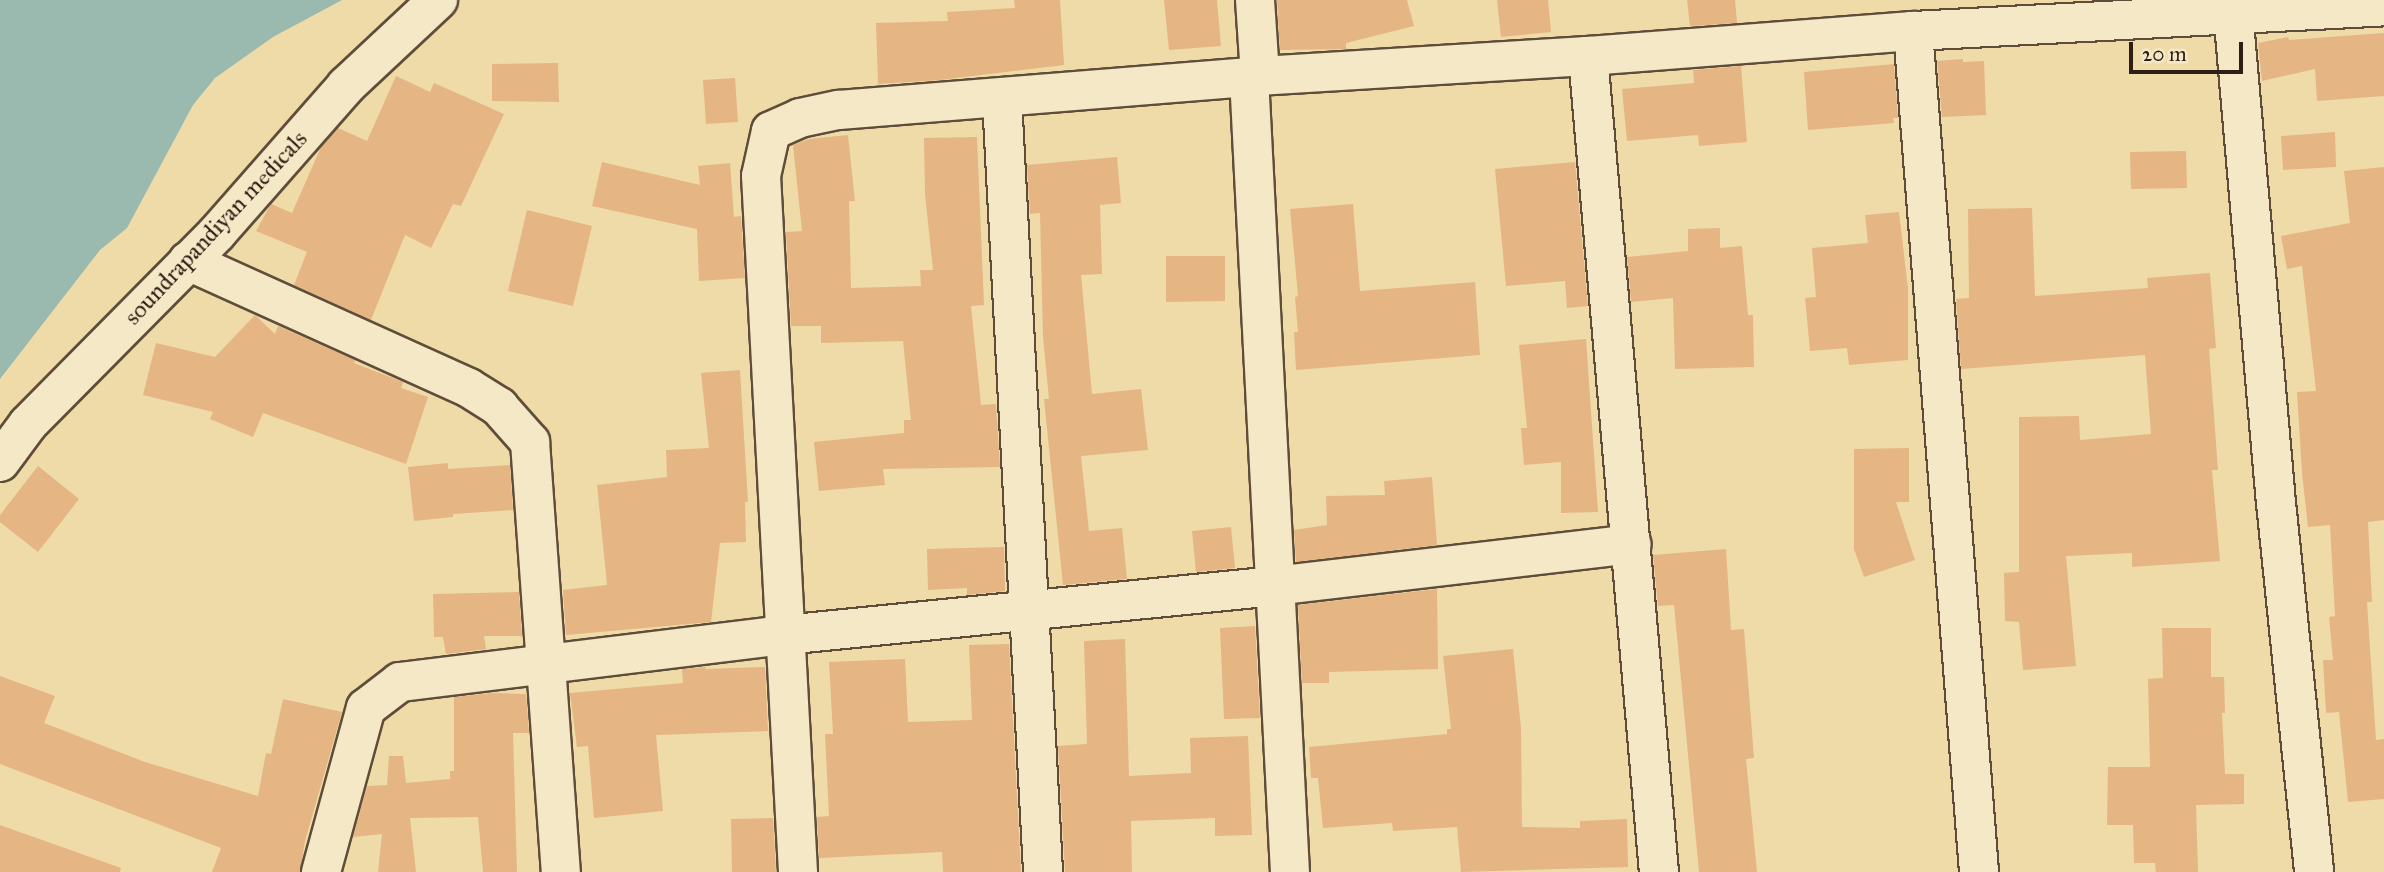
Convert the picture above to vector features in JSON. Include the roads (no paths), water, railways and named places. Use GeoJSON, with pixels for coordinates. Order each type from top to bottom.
{"type":"FeatureCollection","features":[{"type":"Feature","properties":{"kind":"street","name":"soundrapandiyan medicals"},"geometry":{"type":"LineString","coordinates":[[0,462],[28,424],[188,261],[346,86],[438,0]]}},
{"type":"Feature","properties":{"kind":"street"},"geometry":{"type":"LineString","coordinates":[[1255,0],[1255,77],[1275,586],[1290,872]]}},
{"type":"Feature","properties":{"kind":"street"},"geometry":{"type":"LineString","coordinates":[[798,872],[761,176],[771,131],[800,118],[839,110],[1255,77],[1588,56],[2232,7],[2384,6]]}},
{"type":"Feature","properties":{"kind":"street"},"geometry":{"type":"LineString","coordinates":[[2232,7],[2275,493],[2314,872]]}},
{"type":"Feature","properties":{"kind":"street"},"geometry":{"type":"LineString","coordinates":[[1913,31],[1979,872]]}},
{"type":"Feature","properties":{"kind":"street"},"geometry":{"type":"LineString","coordinates":[[1588,56],[1659,872]]}},
{"type":"Feature","properties":{"kind":"street"},"geometry":{"type":"LineString","coordinates":[[1002,99],[1042,872]]}},
{"type":"Feature","properties":{"kind":"street"},"geometry":{"type":"LineString","coordinates":[[188,261],[469,387],[499,407],[530,442],[561,872]]}},
{"type":"Feature","properties":{"kind":"street"},"geometry":{"type":"LineString","coordinates":[[321,872],[366,708],[400,682],[784,635],[1275,586],[1632,544]]}},
{"type":"Feature","properties":{"kind":"water"},"geometry":{"type":"Polygon","coordinates":[[[0,0],[342,0],[273,37],[215,78],[193,105],[127,228],[100,250],[0,379],[0,0]]]}}]}
